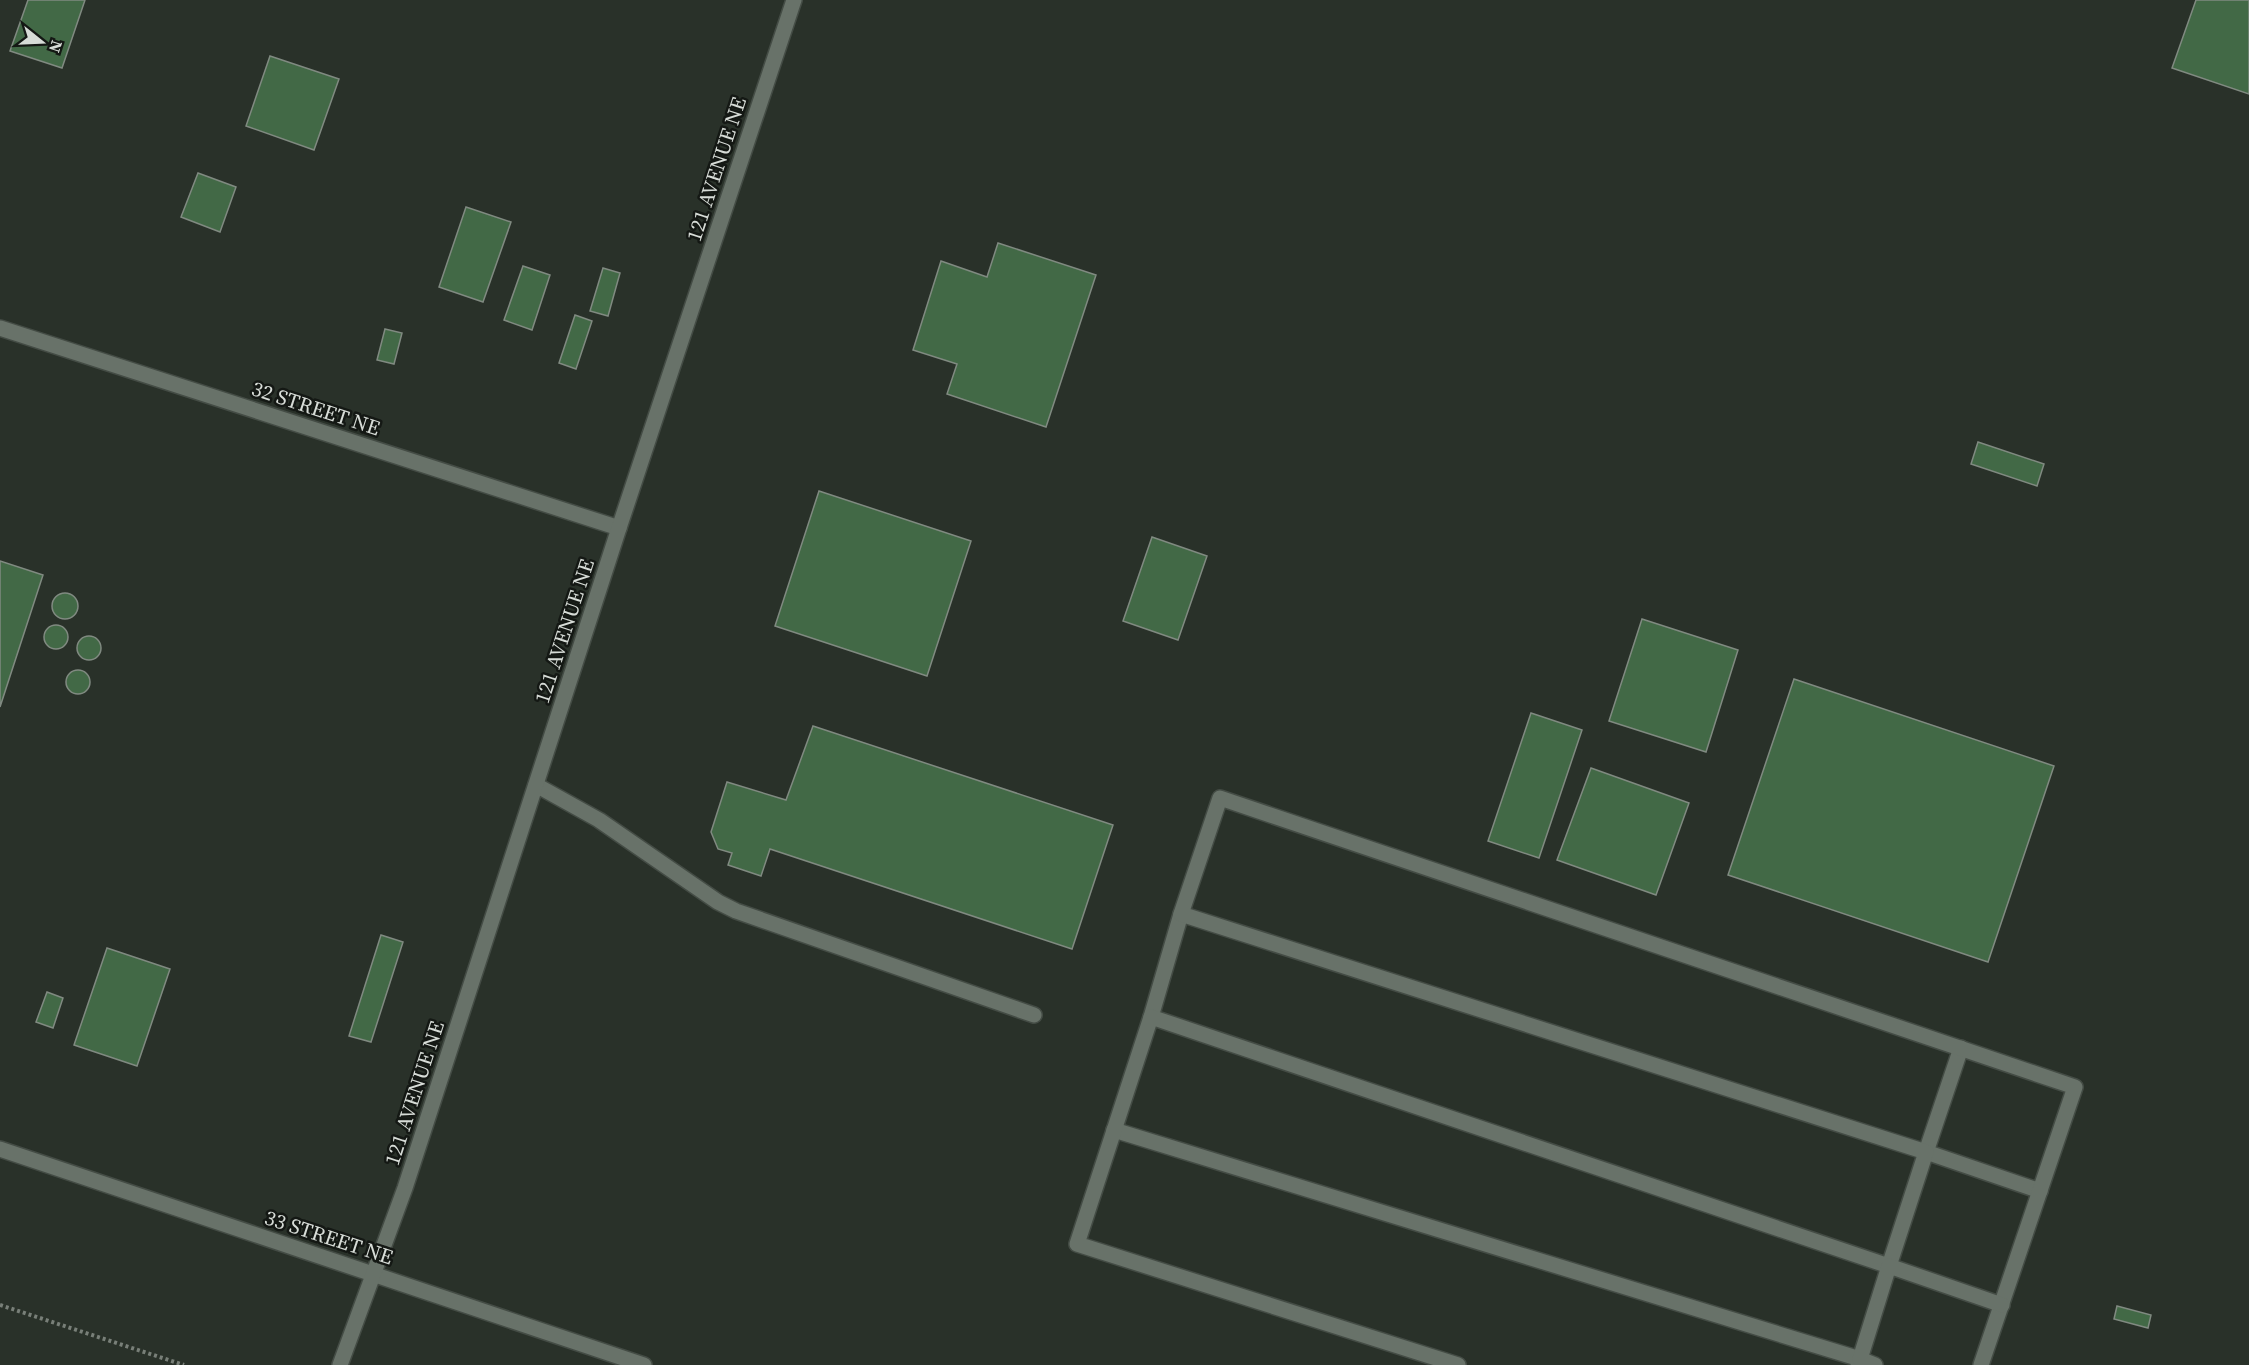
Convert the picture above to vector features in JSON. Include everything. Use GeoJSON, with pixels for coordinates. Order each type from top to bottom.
{"type":"FeatureCollection","features":[{"type":"Feature","properties":{"kind":"street","name":"121 AVENUE NE"},"geometry":{"type":"LineString","coordinates":[[340,1365],[405,1188],[619,528],[794,0]]}},
{"type":"Feature","properties":{"kind":"street","name":"32 STREET NE"},"geometry":{"type":"LineString","coordinates":[[0,328],[619,528]]}},
{"type":"Feature","properties":{"kind":"street"},"geometry":{"type":"LineString","coordinates":[[536,785],[599,820],[718,902],[736,911],[1034,1015]]}},
{"type":"Feature","properties":{"kind":"street"},"geometry":{"type":"LineString","coordinates":[[1458,1365],[1077,1244],[1220,798],[2075,1087],[1981,1365]]}},
{"type":"Feature","properties":{"kind":"street"},"geometry":{"type":"LineString","coordinates":[[1181,914],[1926,1152],[2040,1191]]}},
{"type":"Feature","properties":{"kind":"street"},"geometry":{"type":"LineString","coordinates":[[1151,1017],[2002,1305]]}},
{"type":"Feature","properties":{"kind":"street"},"geometry":{"type":"LineString","coordinates":[[1859,1362],[1961,1048]]}},
{"type":"Feature","properties":{"kind":"street"},"geometry":{"type":"LineString","coordinates":[[1114,1130],[1859,1362],[1875,1365]]}},
{"type":"Feature","properties":{"kind":"street","name":"33 STREET NE"},"geometry":{"type":"LineString","coordinates":[[0,1149],[644,1365]]}},
{"type":"Feature","properties":{"kind":"path"},"geometry":{"type":"LineString","coordinates":[[0,1305],[184,1365]]}},
{"type":"Feature","properties":{"kind":"building"},"geometry":{"type":"Polygon","coordinates":[[[28,0],[85,0],[62,68],[10,51],[28,0]]]}},
{"type":"Feature","properties":{"kind":"building"},"geometry":{"type":"Polygon","coordinates":[[[2196,0],[2249,0],[2249,94],[2172,68],[2196,0]]]}},
{"type":"Feature","properties":{"kind":"building"},"geometry":{"type":"Polygon","coordinates":[[[270,56],[339,79],[314,150],[246,126],[270,56]]]}},
{"type":"Feature","properties":{"kind":"building"},"geometry":{"type":"Polygon","coordinates":[[[198,173],[236,187],[220,232],[181,217],[198,173]]]}},
{"type":"Feature","properties":{"kind":"building"},"geometry":{"type":"Polygon","coordinates":[[[466,207],[511,222],[483,302],[439,287],[466,207]]]}},
{"type":"Feature","properties":{"kind":"building"},"geometry":{"type":"Polygon","coordinates":[[[998,243],[1096,275],[1046,427],[947,394],[957,364],[913,350],[941,261],[987,277],[998,243]]]}},
{"type":"Feature","properties":{"kind":"building"},"geometry":{"type":"Polygon","coordinates":[[[523,266],[550,275],[532,330],[504,320],[523,266]]]}},
{"type":"Feature","properties":{"kind":"building"},"geometry":{"type":"Polygon","coordinates":[[[603,268],[620,273],[608,316],[590,311],[603,268]]]}},
{"type":"Feature","properties":{"kind":"building"},"geometry":{"type":"Polygon","coordinates":[[[575,315],[592,321],[576,369],[559,363],[575,315]]]}},
{"type":"Feature","properties":{"kind":"building"},"geometry":{"type":"Polygon","coordinates":[[[385,329],[402,333],[394,364],[377,360],[385,329]]]}},
{"type":"Feature","properties":{"kind":"building"},"geometry":{"type":"Polygon","coordinates":[[[1978,442],[2044,464],[2037,486],[1971,464],[1978,442]]]}},
{"type":"Feature","properties":{"kind":"building"},"geometry":{"type":"Polygon","coordinates":[[[819,491],[971,541],[927,676],[775,626],[819,491]]]}},
{"type":"Feature","properties":{"kind":"building"},"geometry":{"type":"Polygon","coordinates":[[[1152,537],[1207,556],[1178,640],[1123,621],[1152,537]]]}},
{"type":"Feature","properties":{"kind":"building"},"geometry":{"type":"Polygon","coordinates":[[[0,561],[43,575],[0,707],[0,561]]]}},
{"type":"Feature","properties":{"kind":"building"},"geometry":{"type":"Polygon","coordinates":[[[65,593],[74,597],[78,606],[74,615],[65,619],[56,615],[52,606],[56,597],[65,593]]]}},
{"type":"Feature","properties":{"kind":"building"},"geometry":{"type":"Polygon","coordinates":[[[1642,619],[1738,650],[1706,752],[1609,721],[1642,619]]]}},
{"type":"Feature","properties":{"kind":"building"},"geometry":{"type":"Polygon","coordinates":[[[56,625],[65,628],[68,637],[65,646],[56,649],[47,646],[44,637],[47,628],[56,625]]]}},
{"type":"Feature","properties":{"kind":"building"},"geometry":{"type":"Polygon","coordinates":[[[89,636],[98,639],[101,648],[98,657],[89,660],[80,657],[77,648],[80,639],[89,636]]]}},
{"type":"Feature","properties":{"kind":"building"},"geometry":{"type":"Polygon","coordinates":[[[78,670],[87,673],[90,682],[87,691],[78,694],[69,691],[66,682],[69,673],[78,670]]]}},
{"type":"Feature","properties":{"kind":"building"},"geometry":{"type":"Polygon","coordinates":[[[1794,679],[2054,766],[1988,962],[1728,875],[1794,679]]]}},
{"type":"Feature","properties":{"kind":"building"},"geometry":{"type":"Polygon","coordinates":[[[1531,713],[1582,730],[1539,858],[1488,841],[1531,713]]]}},
{"type":"Feature","properties":{"kind":"building"},"geometry":{"type":"Polygon","coordinates":[[[813,726],[1113,825],[1072,949],[770,849],[761,876],[728,865],[732,853],[718,849],[711,832],[727,782],[786,800],[813,726]]]}},
{"type":"Feature","properties":{"kind":"building"},"geometry":{"type":"Polygon","coordinates":[[[1591,768],[1689,803],[1656,895],[1557,860],[1591,768]]]}},
{"type":"Feature","properties":{"kind":"building"},"geometry":{"type":"Polygon","coordinates":[[[381,935],[403,942],[371,1042],[349,1036],[381,935]]]}},
{"type":"Feature","properties":{"kind":"building"},"geometry":{"type":"Polygon","coordinates":[[[107,948],[170,969],[137,1066],[74,1045],[107,948]]]}},
{"type":"Feature","properties":{"kind":"building"},"geometry":{"type":"Polygon","coordinates":[[[47,992],[63,998],[53,1028],[36,1022],[47,992]]]}},
{"type":"Feature","properties":{"kind":"building"},"geometry":{"type":"Polygon","coordinates":[[[2117,1306],[2151,1315],[2148,1328],[2114,1319],[2117,1306]]]}}]}
